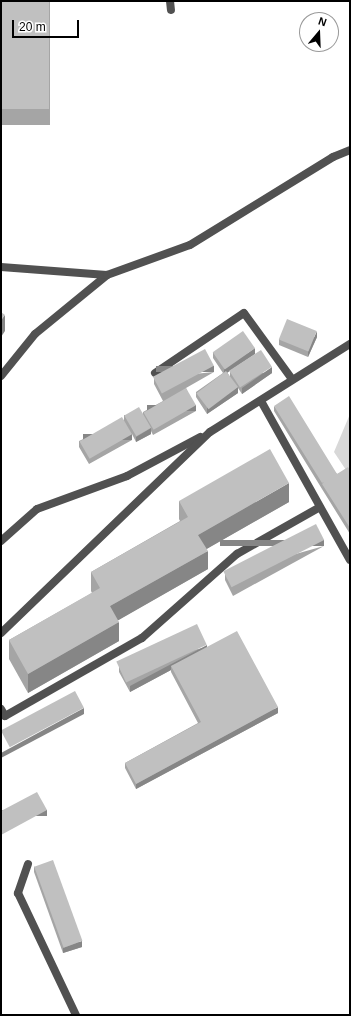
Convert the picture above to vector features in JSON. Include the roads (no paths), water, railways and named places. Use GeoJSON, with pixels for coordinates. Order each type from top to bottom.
{"type":"FeatureCollection","features":[{"type":"Feature","properties":{"kind":"street"},"geometry":{"type":"LineString","coordinates":[[1,376],[35,334],[107,275],[190,245],[334,157],[350,150]]}},
{"type":"Feature","properties":{"kind":"street"},"geometry":{"type":"LineString","coordinates":[[1,267],[107,275]]}},
{"type":"Feature","properties":{"kind":"street"},"geometry":{"type":"LineString","coordinates":[[155,374],[244,313],[292,379]]}},
{"type":"Feature","properties":{"kind":"street"},"geometry":{"type":"LineString","coordinates":[[1,541],[37,509],[127,476],[210,432],[292,379],[350,344]]}},
{"type":"Feature","properties":{"kind":"street"},"geometry":{"type":"LineString","coordinates":[[261,400],[350,560]]}},
{"type":"Feature","properties":{"kind":"street"},"geometry":{"type":"LineString","coordinates":[[1,633],[210,432]]}},
{"type":"Feature","properties":{"kind":"street"},"geometry":{"type":"LineString","coordinates":[[1,709],[5,716],[142,638],[237,554],[320,507]]}},
{"type":"Feature","properties":{"kind":"street"},"geometry":{"type":"LineString","coordinates":[[28,864],[18,893],[76,1015]]}}]}
